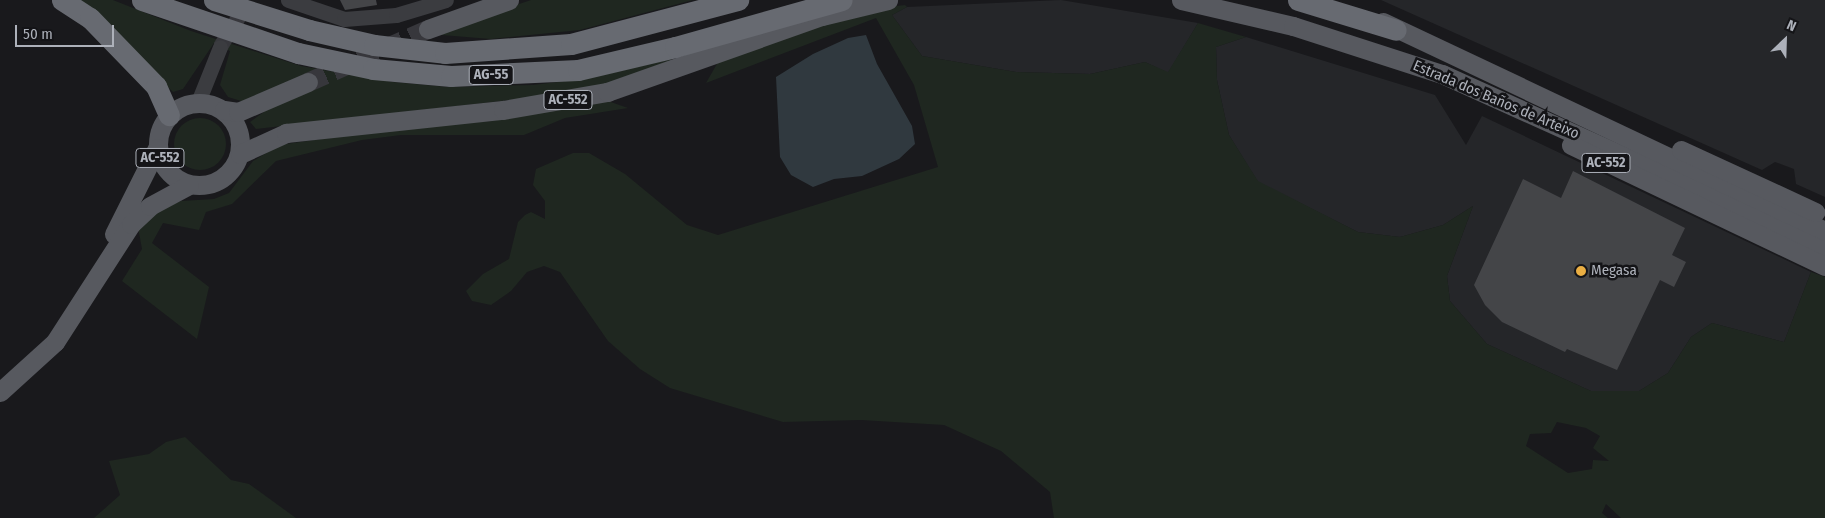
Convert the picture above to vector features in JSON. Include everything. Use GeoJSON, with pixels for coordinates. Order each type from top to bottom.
{"type":"FeatureCollection","features":[{"type":"Feature","properties":{"kind":"highway"},"geometry":{"type":"LineString","coordinates":[[62,0],[90,18],[156,86],[169,115]]}},
{"type":"Feature","properties":{"kind":"highway","name":"AG-55"},"geometry":{"type":"LineString","coordinates":[[142,0],[298,53],[373,70],[451,76],[578,70],[676,47],[842,0]]}},
{"type":"Feature","properties":{"kind":"highway","name":"AG-55"},"geometry":{"type":"LineString","coordinates":[[214,0],[309,30],[374,45],[445,53],[571,44],[738,0]]}},
{"type":"Feature","properties":{"kind":"highway"},"geometry":{"type":"LineString","coordinates":[[1298,0],[1396,30]]}},
{"type":"Feature","properties":{"kind":"main road"},"geometry":{"type":"LineString","coordinates":[[428,29],[508,0]]}},
{"type":"Feature","properties":{"kind":"main road","name":"AC-552"},"geometry":{"type":"LineString","coordinates":[[157,148],[167,171],[189,184],[202,186],[226,176],[240,154],[286,133],[503,110],[607,92],[814,19],[888,0]]}},
{"type":"Feature","properties":{"kind":"main road","name":"Estrada dos Baños de Arteixo"},"geometry":{"type":"LineString","coordinates":[[1181,0],[1293,26],[1389,55],[1497,98],[1825,248]]}},
{"type":"Feature","properties":{"kind":"main road","name":"AC-552"},"geometry":{"type":"LineString","coordinates":[[1333,0],[1366,10],[1396,30]]}},
{"type":"Feature","properties":{"kind":"main road","name":"Estrada dos Baños de Arteixo"},"geometry":{"type":"LineString","coordinates":[[1396,30],[1476,63],[1622,137],[1825,230]]}},
{"type":"Feature","properties":{"kind":"main road","name":"AC-552"},"geometry":{"type":"LineString","coordinates":[[1389,55],[1704,211],[1825,266]]}},
{"type":"Feature","properties":{"kind":"main road","name":"AC-552"},"geometry":{"type":"LineString","coordinates":[[1476,63],[1590,109],[1825,217]]}},
{"type":"Feature","properties":{"kind":"main road"},"geometry":{"type":"LineString","coordinates":[[169,115],[198,102],[238,112],[308,82]]}},
{"type":"Feature","properties":{"kind":"main road"},"geometry":{"type":"LineString","coordinates":[[224,110],[238,130],[240,154]]}},
{"type":"Feature","properties":{"kind":"main road","name":"AC-552"},"geometry":{"type":"LineString","coordinates":[[100,272],[118,224],[157,148],[160,130],[169,115]]}},
{"type":"Feature","properties":{"kind":"main road","name":"AC-552"},"geometry":{"type":"LineString","coordinates":[[0,392],[55,342],[83,304],[100,272],[131,224],[150,206],[189,184]]}},
{"type":"Feature","properties":{"kind":"street"},"geometry":{"type":"LineString","coordinates":[[288,0],[344,19],[396,15],[446,0]]}},
{"type":"Feature","properties":{"kind":"street"},"geometry":{"type":"LineString","coordinates":[[198,102],[220,47]]}},
{"type":"Feature","properties":{"kind":"shaded area"},"geometry":{"type":"Polygon","coordinates":[[[79,0],[113,0],[191,31],[301,66],[393,82],[448,87],[533,85],[590,78],[671,59],[673,63],[581,92],[256,129],[250,122],[268,109],[228,97],[220,85],[230,51],[214,43],[183,89],[173,92],[79,0]]]}},
{"type":"Feature","properties":{"kind":"shaded area"},"geometry":{"type":"Polygon","coordinates":[[[531,0],[693,0],[580,30],[491,39],[429,34],[531,0]]]}},
{"type":"Feature","properties":{"kind":"shaded area"},"geometry":{"type":"Polygon","coordinates":[[[1061,0],[1198,23],[1168,73],[1145,62],[1090,74],[1016,72],[922,56],[892,15],[907,7],[1061,0]]]}},
{"type":"Feature","properties":{"kind":"shaded area"},"geometry":{"type":"Polygon","coordinates":[[[1381,0],[1825,0],[1825,197],[1796,184],[1794,169],[1775,162],[1762,170],[1381,0]]]}},
{"type":"Feature","properties":{"kind":"shaded area"},"geometry":{"type":"Polygon","coordinates":[[[905,5],[907,7],[892,15],[922,56],[1016,72],[1090,74],[1145,62],[1168,72],[1198,23],[1246,37],[1216,47],[1217,80],[1229,135],[1258,181],[1358,232],[1400,237],[1443,225],[1473,206],[1447,276],[1450,301],[1487,344],[1591,391],[1639,391],[1668,373],[1691,337],[1712,323],[1784,342],[1811,272],[1825,277],[1825,518],[1621,518],[1606,504],[1602,513],[1608,518],[1054,518],[1050,492],[1001,451],[944,425],[861,420],[783,422],[670,388],[640,369],[608,341],[560,272],[544,266],[527,272],[511,291],[491,305],[472,301],[466,291],[483,274],[509,259],[518,222],[531,212],[545,219],[545,201],[533,185],[536,169],[573,153],[589,153],[625,174],[687,225],[718,235],[938,167],[914,85],[876,18],[706,83],[718,62],[745,50],[873,9],[905,5]],[[1557,422],[1551,433],[1530,434],[1526,446],[1568,473],[1592,469],[1593,460],[1609,461],[1593,448],[1600,436],[1586,428],[1557,422]]]}},
{"type":"Feature","properties":{"kind":"shaded area"},"geometry":{"type":"Polygon","coordinates":[[[866,35],[877,64],[912,126],[915,144],[899,159],[862,176],[834,179],[813,187],[791,175],[780,157],[776,77],[813,54],[848,38],[866,35]]]}},
{"type":"Feature","properties":{"kind":"shaded area"},"geometry":{"type":"Polygon","coordinates":[[[1246,37],[1435,95],[1466,145],[1482,116],[1811,272],[1784,342],[1712,323],[1691,337],[1668,373],[1639,391],[1591,391],[1487,344],[1450,301],[1447,276],[1473,206],[1443,225],[1400,237],[1358,232],[1258,182],[1229,135],[1217,80],[1216,47],[1246,37]]]}},
{"type":"Feature","properties":{"kind":"shaded area"},"geometry":{"type":"Polygon","coordinates":[[[605,100],[628,108],[565,118],[524,135],[401,135],[362,140],[276,161],[232,204],[206,212],[199,230],[163,223],[152,243],[209,287],[197,339],[122,281],[142,249],[138,227],[157,211],[181,201],[214,199],[229,193],[253,161],[279,145],[398,128],[492,121],[605,100]]]}},
{"type":"Feature","properties":{"kind":"shaded area"},"geometry":{"type":"Polygon","coordinates":[[[195,118],[205,118],[214,122],[222,130],[226,144],[222,158],[214,166],[205,170],[195,170],[186,166],[178,158],[174,149],[174,139],[178,130],[186,122],[195,118]]]}},
{"type":"Feature","properties":{"kind":"shaded area"},"geometry":{"type":"Polygon","coordinates":[[[185,437],[231,480],[249,484],[296,518],[94,518],[120,495],[109,461],[149,454],[166,442],[185,437]]]}},
{"type":"Feature","properties":{"kind":"building"},"geometry":{"type":"Polygon","coordinates":[[[340,0],[376,0],[377,5],[345,10],[340,0]]]}},
{"type":"Feature","properties":{"kind":"building","name":"Megasa"},"geometry":{"type":"Polygon","coordinates":[[[1573,171],[1685,228],[1672,255],[1686,262],[1674,287],[1660,280],[1617,370],[1567,349],[1565,352],[1502,322],[1485,305],[1474,285],[1523,179],[1561,198],[1573,171]]]}},
{"type":"Feature","properties":{"kind":"tunnel"},"geometry":{"type":"LineString","coordinates":[[220,47],[249,0]]}},
{"type":"Feature","properties":{"kind":"tunnel"},"geometry":{"type":"LineString","coordinates":[[308,82],[428,29]]}},
{"type":"Feature","properties":{"kind":"place","name":"Megasa"},"geometry":{"type":"Point","coordinates":[1581,271]}}]}
